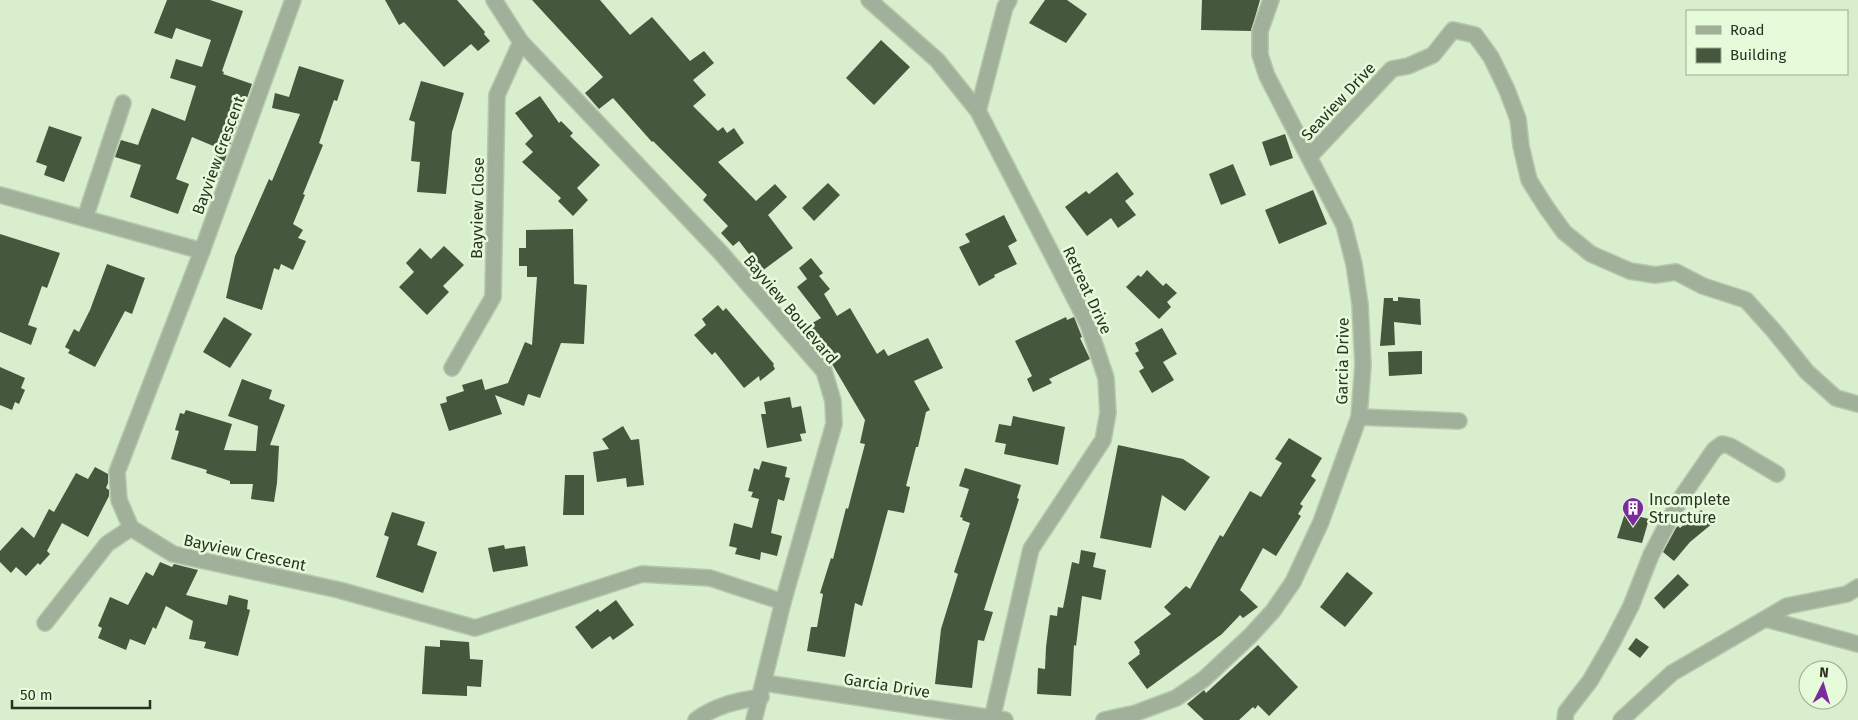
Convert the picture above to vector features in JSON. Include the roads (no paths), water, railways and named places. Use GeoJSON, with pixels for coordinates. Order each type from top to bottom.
{"type":"FeatureCollection","features":[{"type":"Feature","properties":{"kind":"street","name":"Bayview Crescent"},"geometry":{"type":"LineString","coordinates":[[293,0],[202,251],[117,472],[119,500],[131,528],[173,554],[339,590],[475,628],[642,574],[710,578],[783,602]]}},
{"type":"Feature","properties":{"kind":"street","name":"Bayview Boulevard"},"geometry":{"type":"LineString","coordinates":[[494,0],[521,42],[721,253],[824,371],[833,401],[834,424],[783,602],[763,690],[754,720]]}},
{"type":"Feature","properties":{"kind":"street","name":"Retreat Drive"},"geometry":{"type":"LineString","coordinates":[[869,0],[937,60],[978,111],[1088,324],[1106,378],[1108,413],[1103,440],[1031,549],[998,719]]}},
{"type":"Feature","properties":{"kind":"street"},"geometry":{"type":"LineString","coordinates":[[978,111],[1005,7],[1009,0]]}},
{"type":"Feature","properties":{"kind":"street","name":"Garcia Drive"},"geometry":{"type":"LineString","coordinates":[[1104,720],[1136,713],[1176,698],[1204,679],[1250,636],[1272,611],[1293,582],[1321,522],[1359,417],[1363,365],[1360,304],[1354,264],[1344,225],[1309,157],[1298,140],[1267,76],[1260,55],[1260,31],[1270,0]]}},
{"type":"Feature","properties":{"kind":"street","name":"Seaview Drive"},"geometry":{"type":"LineString","coordinates":[[1309,157],[1392,69],[1408,66],[1433,55],[1453,30],[1475,35],[1491,58],[1510,97],[1518,119],[1528,180],[1564,232],[1591,254],[1630,271],[1655,275],[1676,272],[1703,286],[1746,300],[1807,372],[1836,398],[1858,404]]}},
{"type":"Feature","properties":{"kind":"street","name":"Bayview Close"},"geometry":{"type":"LineString","coordinates":[[452,368],[493,297],[497,95],[521,42]]}},
{"type":"Feature","properties":{"kind":"street"},"geometry":{"type":"LineString","coordinates":[[85,218],[122,103]]}},
{"type":"Feature","properties":{"kind":"street"},"geometry":{"type":"LineString","coordinates":[[0,195],[202,251]]}},
{"type":"Feature","properties":{"kind":"street"},"geometry":{"type":"LineString","coordinates":[[1359,417],[1458,421]]}},
{"type":"Feature","properties":{"kind":"street"},"geometry":{"type":"LineString","coordinates":[[1565,720],[1566,712],[1590,681],[1612,643],[1631,606],[1651,555],[1681,498],[1714,450],[1722,444],[1730,446],[1777,474]]}},
{"type":"Feature","properties":{"kind":"street"},"geometry":{"type":"LineString","coordinates":[[45,623],[107,544],[131,528]]}},
{"type":"Feature","properties":{"kind":"street"},"geometry":{"type":"LineString","coordinates":[[1621,720],[1672,673],[1787,606],[1847,594],[1858,586]]}},
{"type":"Feature","properties":{"kind":"street"},"geometry":{"type":"LineString","coordinates":[[1766,619],[1858,644]]}},
{"type":"Feature","properties":{"kind":"street","name":"Garcia Drive"},"geometry":{"type":"LineString","coordinates":[[696,720],[709,711],[763,690],[998,719]]}},
{"type":"Feature","properties":{"kind":"place","name":"Incomplete Structure"},"geometry":{"type":"Point","coordinates":[1633,527]}}]}
